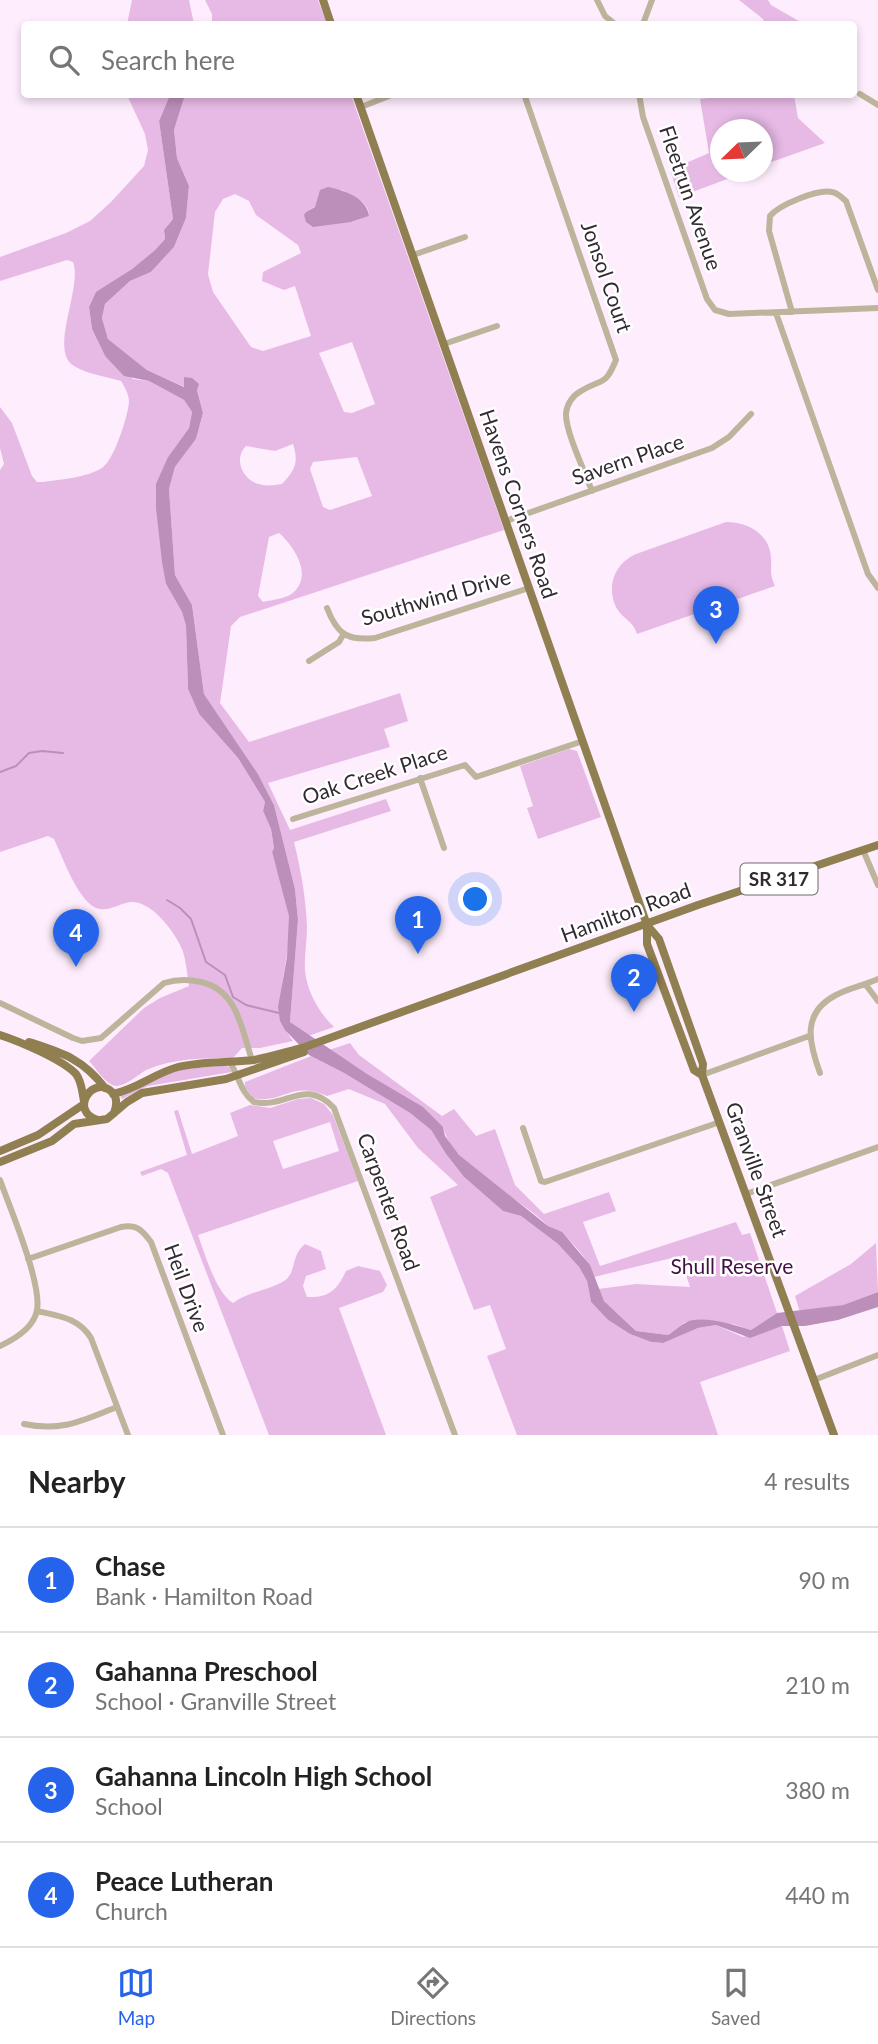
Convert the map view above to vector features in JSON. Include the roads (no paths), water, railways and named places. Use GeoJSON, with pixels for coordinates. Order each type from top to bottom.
{"type":"FeatureCollection","features":[{"type":"Feature","properties":{"kind":"main road"},"geometry":{"type":"LineString","coordinates":[[323,0],[330,21]]}},
{"type":"Feature","properties":{"kind":"main road","name":"Havens Corners Road"},"geometry":{"type":"LineString","coordinates":[[357,98],[647,925]]}},
{"type":"Feature","properties":{"kind":"main road","name":"Hamilton Road"},"geometry":{"type":"LineString","coordinates":[[114,1113],[135,1097],[150,1091],[237,1076],[284,1056],[735,892],[809,870],[878,845]]}},
{"type":"Feature","properties":{"kind":"main road","name":"Granville Street"},"geometry":{"type":"LineString","coordinates":[[647,925],[659,939],[703,1064],[702,1074],[834,1435]]}},
{"type":"Feature","properties":{"kind":"main road"},"geometry":{"type":"LineString","coordinates":[[0,1035],[39,1045],[79,1061],[96,1076],[117,1102],[114,1113],[107,1119],[71,1122],[42,1145],[0,1163]]}},
{"type":"Feature","properties":{"kind":"main road"},"geometry":{"type":"LineString","coordinates":[[15,1040],[77,1076],[88,1119]]}},
{"type":"Feature","properties":{"kind":"main road","name":"Hamilton Road"},"geometry":{"type":"LineString","coordinates":[[108,1090],[121,1088],[178,1063],[284,1056]]}},
{"type":"Feature","properties":{"kind":"main road"},"geometry":{"type":"LineString","coordinates":[[0,1151],[37,1135],[85,1100],[96,1088],[108,1090]]}},
{"type":"Feature","properties":{"kind":"street"},"geometry":{"type":"LineString","coordinates":[[597,0],[605,16],[611,21]]}},
{"type":"Feature","properties":{"kind":"street"},"geometry":{"type":"LineString","coordinates":[[644,21],[652,0]]}},
{"type":"Feature","properties":{"kind":"street"},"geometry":{"type":"LineString","coordinates":[[860,94],[878,105]]}},
{"type":"Feature","properties":{"kind":"street"},"geometry":{"type":"LineString","coordinates":[[360,107],[384,98]]}},
{"type":"Feature","properties":{"kind":"street","name":"Jonsol Court"},"geometry":{"type":"LineString","coordinates":[[525,98],[616,360],[609,376],[580,391],[570,400],[566,412],[568,427],[592,491]]}},
{"type":"Feature","properties":{"kind":"street","name":"Fleetrun Avenue"},"geometry":{"type":"LineString","coordinates":[[640,98],[643,117],[707,299],[715,310],[729,314],[776,313]]}},
{"type":"Feature","properties":{"kind":"street"},"geometry":{"type":"LineString","coordinates":[[792,312],[769,231],[770,216],[783,205],[821,192],[830,191],[846,201],[878,290]]}},
{"type":"Feature","properties":{"kind":"street"},"geometry":{"type":"LineString","coordinates":[[413,255],[465,237]]}},
{"type":"Feature","properties":{"kind":"street"},"geometry":{"type":"LineString","coordinates":[[878,308],[776,313],[868,574],[878,588]]}},
{"type":"Feature","properties":{"kind":"street"},"geometry":{"type":"LineString","coordinates":[[444,344],[497,326]]}},
{"type":"Feature","properties":{"kind":"street","name":"Savern Place"},"geometry":{"type":"LineString","coordinates":[[506,521],[712,449],[729,437],[751,414]]}},
{"type":"Feature","properties":{"kind":"street","name":"Southwind Drive"},"geometry":{"type":"LineString","coordinates":[[327,608],[332,623],[343,635],[359,640],[375,638],[529,588]]}},
{"type":"Feature","properties":{"kind":"street"},"geometry":{"type":"LineString","coordinates":[[309,661],[340,642],[343,635]]}},
{"type":"Feature","properties":{"kind":"street","name":"Oak Creek Place"},"geometry":{"type":"LineString","coordinates":[[293,819],[466,765],[476,777],[583,740]]}},
{"type":"Feature","properties":{"kind":"street"},"geometry":{"type":"LineString","coordinates":[[421,778],[444,848]]}},
{"type":"Feature","properties":{"kind":"street"},"geometry":{"type":"LineString","coordinates":[[863,850],[878,885]]}},
{"type":"Feature","properties":{"kind":"street"},"geometry":{"type":"LineString","coordinates":[[820,1073],[809,1036],[816,1016],[824,1004],[836,995],[878,979]]}},
{"type":"Feature","properties":{"kind":"street"},"geometry":{"type":"LineString","coordinates":[[0,1003],[73,1038],[92,1041],[101,1038],[164,983],[174,980],[206,983],[219,989],[236,1011],[252,1060]]}},
{"type":"Feature","properties":{"kind":"street"},"geometry":{"type":"LineString","coordinates":[[866,985],[878,1002]]}},
{"type":"Feature","properties":{"kind":"street"},"geometry":{"type":"LineString","coordinates":[[702,1074],[809,1036]]}},
{"type":"Feature","properties":{"kind":"street","name":"Carpenter Road"},"geometry":{"type":"LineString","coordinates":[[226,1061],[237,1076],[242,1090],[254,1102],[269,1103],[306,1094],[325,1099],[334,1108],[455,1435]]}},
{"type":"Feature","properties":{"kind":"street"},"geometry":{"type":"LineString","coordinates":[[523,1128],[541,1181],[545,1182],[720,1122]]}},
{"type":"Feature","properties":{"kind":"street"},"geometry":{"type":"LineString","coordinates":[[746,1194],[878,1147]]}},
{"type":"Feature","properties":{"kind":"street"},"geometry":{"type":"LineString","coordinates":[[0,1180],[34,1278],[37,1311],[22,1335],[0,1346]]}},
{"type":"Feature","properties":{"kind":"street","name":"Heil Drive"},"geometry":{"type":"LineString","coordinates":[[28,1259],[121,1227],[131,1225],[141,1228],[151,1242],[223,1435]]}},
{"type":"Feature","properties":{"kind":"street"},"geometry":{"type":"LineString","coordinates":[[37,1311],[73,1320],[84,1327],[91,1338],[128,1435]]}},
{"type":"Feature","properties":{"kind":"street"},"geometry":{"type":"LineString","coordinates":[[814,1380],[878,1355]]}},
{"type":"Feature","properties":{"kind":"street"},"geometry":{"type":"LineString","coordinates":[[24,1424],[46,1429],[67,1425],[117,1408]]}},
{"type":"Feature","properties":{"kind":"waterway"},"geometry":{"type":"LineString","coordinates":[[0,772],[16,766],[29,753],[63,753]]}},
{"type":"Feature","properties":{"kind":"waterway"},"geometry":{"type":"LineString","coordinates":[[167,900],[191,919],[206,962],[225,975],[233,997],[246,1005],[279,1013]]}},
{"type":"Feature","properties":{"kind":"place","name":"Gahanna Lincoln High School"},"geometry":{"type":"Point","coordinates":[716,644]}},
{"type":"Feature","properties":{"kind":"place","name":"Chase"},"geometry":{"type":"Point","coordinates":[418,954]}},
{"type":"Feature","properties":{"kind":"place","name":"Peace Lutheran"},"geometry":{"type":"Point","coordinates":[76,967]}},
{"type":"Feature","properties":{"kind":"place","name":"Gahanna Preschool"},"geometry":{"type":"Point","coordinates":[634,1012]}},
{"type":"Feature","properties":{"kind":"park label","name":"Shull Reserve"},"geometry":{"type":"Point","coordinates":[732,1267]}}]}
